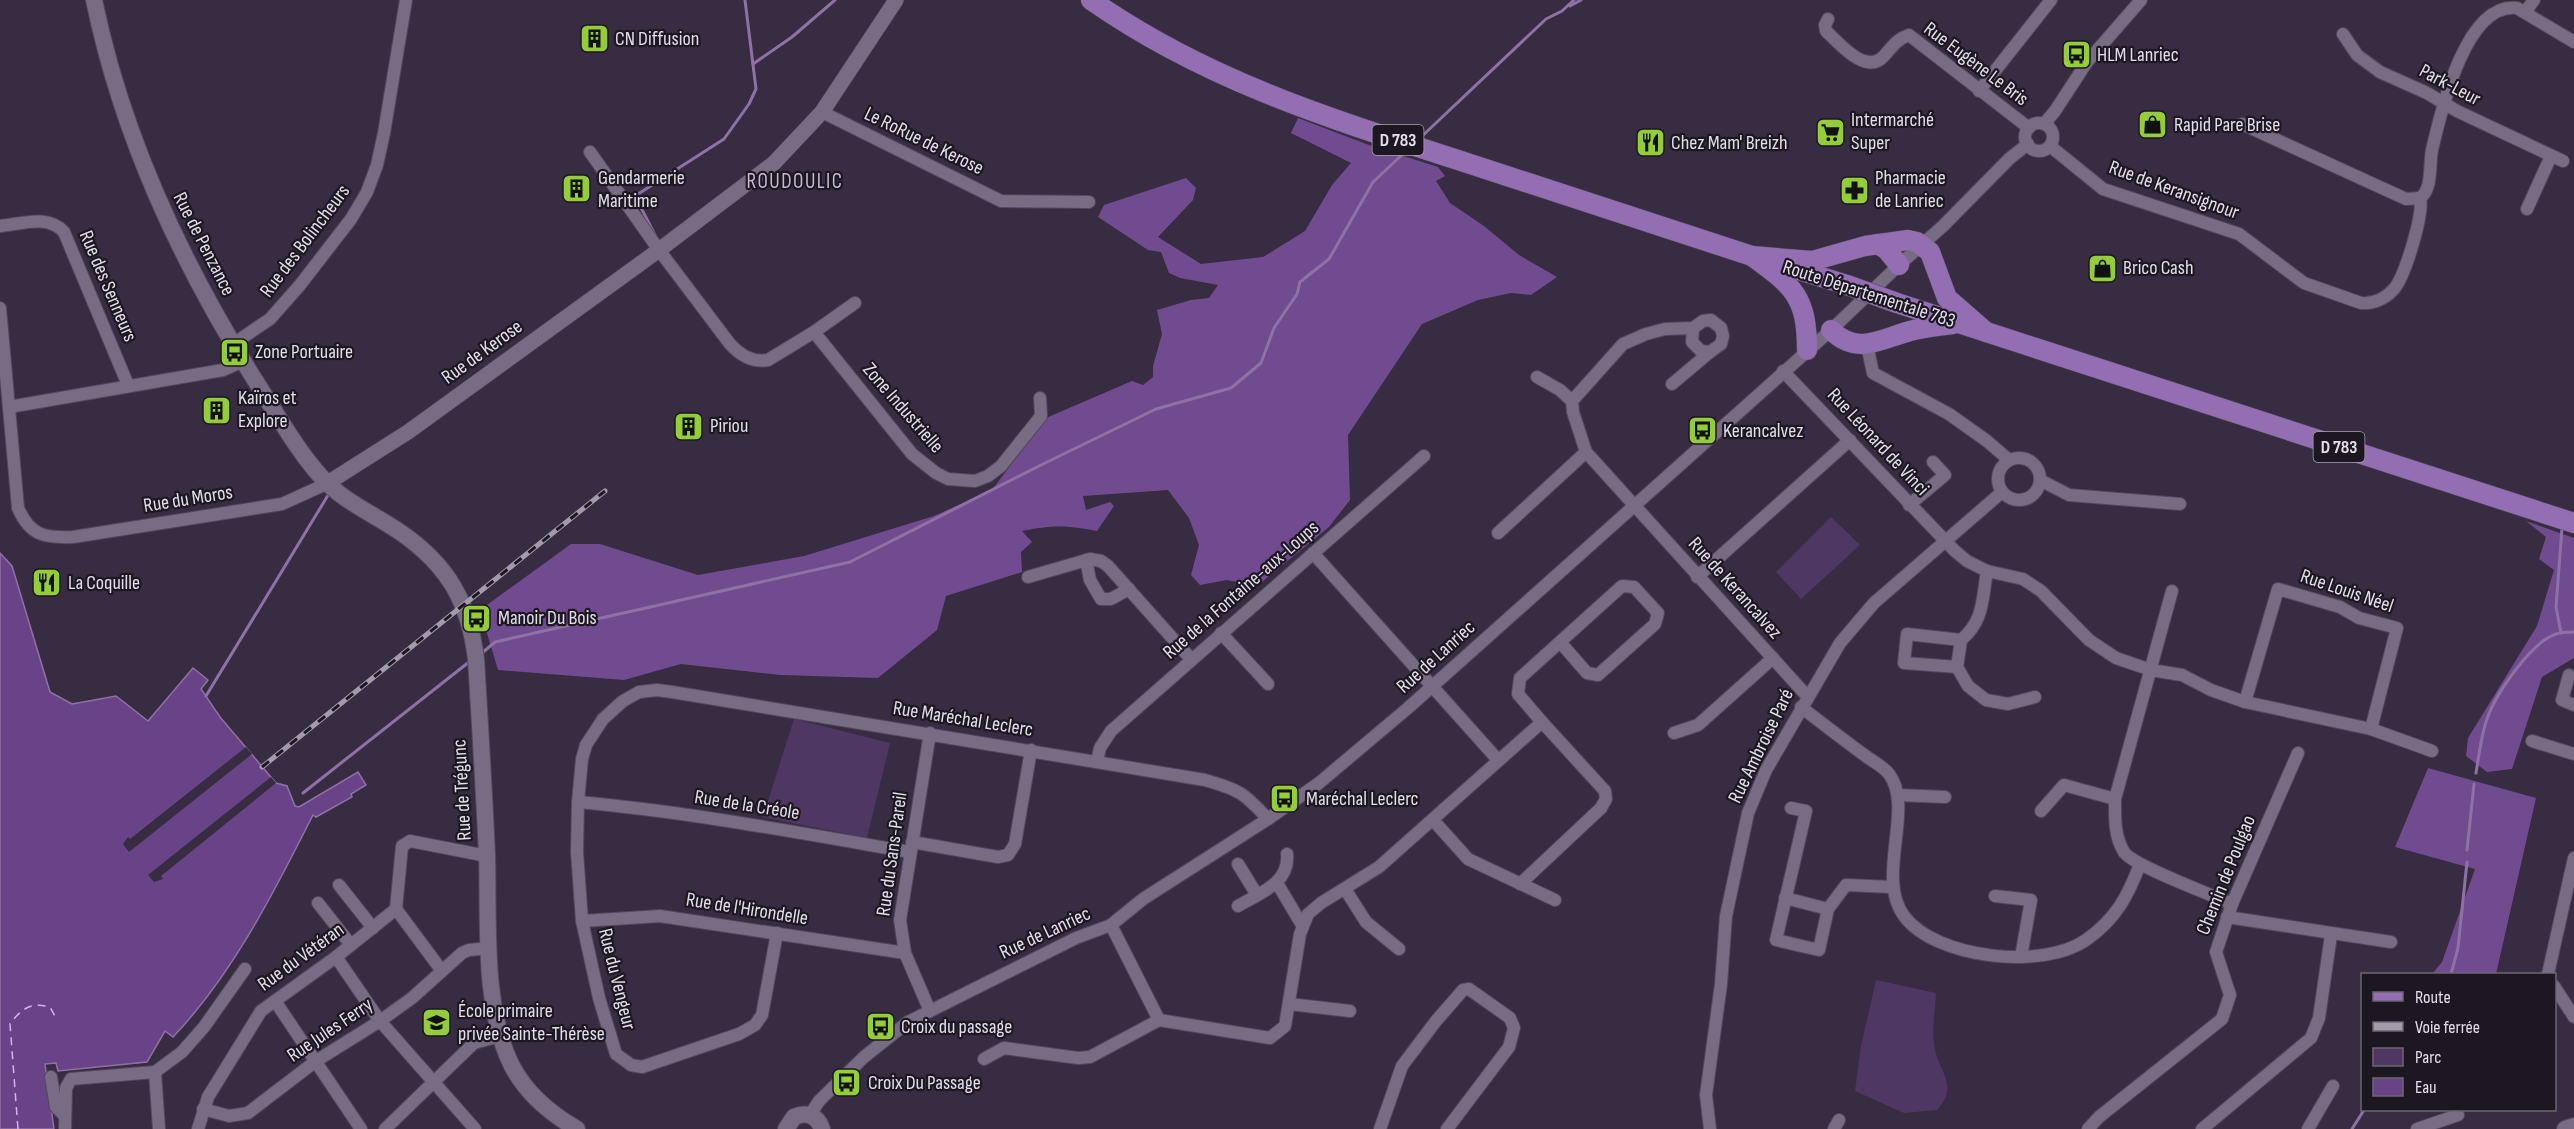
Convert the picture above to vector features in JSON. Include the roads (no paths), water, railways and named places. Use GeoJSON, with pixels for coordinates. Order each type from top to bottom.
{"type":"FeatureCollection","features":[{"type":"Feature","properties":{"kind":"main road","name":"Rue de Penzance"},"geometry":{"type":"LineString","coordinates":[[93,0],[122,110],[154,193],[188,264],[243,361],[298,447],[326,484]]}},
{"type":"Feature","properties":{"kind":"main road","name":"D 783"},"geometry":{"type":"LineString","coordinates":[[1091,0],[1133,28],[1192,61],[1273,97],[1382,135],[1752,255],[1812,261],[1878,244],[1908,240],[1922,245]]}},
{"type":"Feature","properties":{"kind":"main road"},"geometry":{"type":"LineString","coordinates":[[1878,244],[1887,250],[1899,265]]}},
{"type":"Feature","properties":{"kind":"main road"},"geometry":{"type":"LineString","coordinates":[[1922,245],[1933,259],[1938,279],[1947,298],[1986,332]]}},
{"type":"Feature","properties":{"kind":"main road","name":"Route Départementale 783"},"geometry":{"type":"LineString","coordinates":[[1752,255],[1986,332]]}},
{"type":"Feature","properties":{"kind":"main road"},"geometry":{"type":"LineString","coordinates":[[1752,255],[1784,279],[1799,301],[1805,312],[1807,350]]}},
{"type":"Feature","properties":{"kind":"main road","name":"D 783"},"geometry":{"type":"LineString","coordinates":[[1867,345],[1910,331],[1958,324]]}},
{"type":"Feature","properties":{"kind":"main road"},"geometry":{"type":"LineString","coordinates":[[1831,330],[1838,336],[1867,345]]}},
{"type":"Feature","properties":{"kind":"main road","name":"D 783"},"geometry":{"type":"LineString","coordinates":[[1986,332],[2574,523]]}},
{"type":"Feature","properties":{"kind":"main road","name":"Rue de Trégunc"},"geometry":{"type":"LineString","coordinates":[[326,484],[356,507],[400,532],[425,553],[450,580],[469,616],[477,659],[490,948],[500,1036],[512,1066],[524,1084],[551,1112],[577,1129]]}},
{"type":"Feature","properties":{"kind":"main road"},"geometry":{"type":"LineString","coordinates":[[786,1129],[794,1117],[810,1115],[819,1122],[822,1129]]}},
{"type":"Feature","properties":{"kind":"main road"},"geometry":{"type":"LineString","coordinates":[[2565,1129],[2574,1126]]}},
{"type":"Feature","properties":{"kind":"street","name":"Rue des Bolincheurs"},"geometry":{"type":"LineString","coordinates":[[233,344],[270,319],[300,285],[351,219],[367,192],[377,165],[384,133],[406,0]]}},
{"type":"Feature","properties":{"kind":"street","name":"Rue de Kerose"},"geometry":{"type":"LineString","coordinates":[[326,484],[408,432],[659,250],[774,163],[822,112],[896,0]]}},
{"type":"Feature","properties":{"kind":"street"},"geometry":{"type":"LineString","coordinates":[[1980,91],[2051,0]]}},
{"type":"Feature","properties":{"kind":"street"},"geometry":{"type":"LineString","coordinates":[[2044,124],[2087,62],[2141,0]]}},
{"type":"Feature","properties":{"kind":"street"},"geometry":{"type":"LineString","coordinates":[[2495,0],[2506,8],[2517,8],[2525,12],[2574,42]]}},
{"type":"Feature","properties":{"kind":"street"},"geometry":{"type":"LineString","coordinates":[[2525,12],[2534,0]]}},
{"type":"Feature","properties":{"kind":"street","name":"Rue de Keransignour"},"geometry":{"type":"LineString","coordinates":[[2050,146],[2103,189],[2239,234],[2304,283],[2361,303],[2376,301],[2396,286],[2421,214],[2420,198],[2427,189],[2432,149],[2464,46],[2488,18],[2506,8]]}},
{"type":"Feature","properties":{"kind":"street","name":"Rue Eugène Le Bris"},"geometry":{"type":"LineString","coordinates":[[1828,19],[1825,25],[1826,32],[1857,59],[1869,63],[1881,59],[1896,42],[1909,35],[2029,128]]}},
{"type":"Feature","properties":{"kind":"street","name":"Park-Leur"},"geometry":{"type":"LineString","coordinates":[[2343,34],[2357,55],[2368,65],[2557,158],[2527,209]]}},
{"type":"Feature","properties":{"kind":"street","name":"Le RoRue de Kerose"},"geometry":{"type":"LineString","coordinates":[[822,112],[993,197],[1009,202],[1089,202]]}},
{"type":"Feature","properties":{"kind":"street"},"geometry":{"type":"LineString","coordinates":[[2037,123],[2044,124],[2052,132],[2050,146],[2037,151],[2028,144],[2026,135],[2029,128],[2037,123]]}},
{"type":"Feature","properties":{"kind":"street"},"geometry":{"type":"LineString","coordinates":[[2242,124],[2406,199],[2420,198]]}},
{"type":"Feature","properties":{"kind":"street","name":"Rue de Lanriec"},"geometry":{"type":"LineString","coordinates":[[810,1115],[823,1096],[864,1057],[908,1022],[1076,938],[1111,925],[1143,899],[1269,819],[1318,783],[1432,687],[1831,330],[1943,226],[2010,158],[2028,144]]}},
{"type":"Feature","properties":{"kind":"street"},"geometry":{"type":"LineString","coordinates":[[590,152],[659,250],[730,344],[744,356],[762,361],[768,360],[814,333],[855,303]]}},
{"type":"Feature","properties":{"kind":"street","name":"Rue des Senneurs"},"geometry":{"type":"LineString","coordinates":[[0,226],[49,221],[64,232],[128,385]]}},
{"type":"Feature","properties":{"kind":"street"},"geometry":{"type":"LineString","coordinates":[[0,308],[9,407],[128,385],[152,384],[223,370],[243,361]]}},
{"type":"Feature","properties":{"kind":"street"},"geometry":{"type":"LineString","coordinates":[[1572,401],[1623,344],[1655,332],[1693,328],[1706,320],[1714,322],[1721,328],[1723,336],[1721,344],[1672,384]]}},
{"type":"Feature","properties":{"kind":"street"},"geometry":{"type":"LineString","coordinates":[[1693,328],[1691,337],[1695,347],[1701,351],[1710,352]]}},
{"type":"Feature","properties":{"kind":"street","name":"Zone Industrielle"},"geometry":{"type":"LineString","coordinates":[[814,333],[912,454],[936,474],[948,479],[975,481],[988,476],[1001,466],[1041,416],[1040,398]]}},
{"type":"Feature","properties":{"kind":"street"},"geometry":{"type":"LineString","coordinates":[[1867,345],[1873,374],[1948,414],[1987,441],[2009,460]]}},
{"type":"Feature","properties":{"kind":"street","name":"Rue Léonard de Vinci"},"geometry":{"type":"LineString","coordinates":[[1783,371],[1943,541]]}},
{"type":"Feature","properties":{"kind":"street"},"geometry":{"type":"LineString","coordinates":[[1498,533],[1586,452],[1573,412],[1572,401],[1560,390],[1537,377]]}},
{"type":"Feature","properties":{"kind":"street","name":"Rue du Moros"},"geometry":{"type":"LineString","coordinates":[[9,407],[18,508],[30,528],[52,538],[73,537],[282,504],[326,484]]}},
{"type":"Feature","properties":{"kind":"street"},"geometry":{"type":"LineString","coordinates":[[1697,577],[1850,440]]}},
{"type":"Feature","properties":{"kind":"street","name":"Rue de Kerancalvez"},"geometry":{"type":"LineString","coordinates":[[1586,452],[1697,577],[1773,658],[1804,702],[1889,774],[1898,795]]}},
{"type":"Feature","properties":{"kind":"street","name":"Rue de la Fontaine-aux-Loups"},"geometry":{"type":"LineString","coordinates":[[1097,761],[1100,748],[1111,730],[1424,456]]}},
{"type":"Feature","properties":{"kind":"street"},"geometry":{"type":"LineString","coordinates":[[2021,458],[2031,462],[2038,469],[2040,480],[2037,490],[2026,500],[2013,500],[2002,492],[1997,483],[1997,475],[2003,464],[2009,460],[2021,458]]}},
{"type":"Feature","properties":{"kind":"street"},"geometry":{"type":"LineString","coordinates":[[1909,505],[1945,475],[1933,462]]}},
{"type":"Feature","properties":{"kind":"street"},"geometry":{"type":"LineString","coordinates":[[2040,480],[2069,495],[2180,504]]}},
{"type":"Feature","properties":{"kind":"street","name":"Rue Ambroise Paré"},"geometry":{"type":"LineString","coordinates":[[1710,1129],[1706,1095],[1722,984],[1726,916],[1745,825],[1766,770],[1840,642],[1874,603],[2002,492]]}},
{"type":"Feature","properties":{"kind":"street"},"geometry":{"type":"LineString","coordinates":[[1943,541],[1967,561],[1987,571],[2023,579],[2041,591],[2089,640],[2116,658],[2151,670],[2182,675],[2211,690],[2245,702],[2371,729],[2432,751]]}},
{"type":"Feature","properties":{"kind":"street"},"geometry":{"type":"LineString","coordinates":[[1312,553],[1498,760]]}},
{"type":"Feature","properties":{"kind":"street"},"geometry":{"type":"LineString","coordinates":[[1086,560],[1090,580],[1101,599],[1112,599],[1129,589]]}},
{"type":"Feature","properties":{"kind":"street"},"geometry":{"type":"LineString","coordinates":[[1028,577],[1086,560],[1101,561],[1191,659]]}},
{"type":"Feature","properties":{"kind":"street"},"geometry":{"type":"LineString","coordinates":[[1957,667],[1904,663],[1907,634],[1960,640],[1974,629],[1980,614],[1987,571]]}},
{"type":"Feature","properties":{"kind":"street"},"geometry":{"type":"LineString","coordinates":[[1520,884],[1601,808],[1606,799],[1605,791],[1518,694],[1517,686],[1520,678],[1622,586],[1634,587],[1658,613],[1655,624],[1598,675],[1587,673],[1560,642]]}},
{"type":"Feature","properties":{"kind":"street","name":"Rue Louis Néel"},"geometry":{"type":"LineString","coordinates":[[2245,702],[2278,589],[2340,607],[2359,618],[2397,628],[2371,729]]}},
{"type":"Feature","properties":{"kind":"street"},"geometry":{"type":"LineString","coordinates":[[2172,591],[2115,799],[2115,829],[2125,854],[2140,864],[2232,904]]}},
{"type":"Feature","properties":{"kind":"street"},"geometry":{"type":"LineString","coordinates":[[1221,633],[1268,684]]}},
{"type":"Feature","properties":{"kind":"street"},"geometry":{"type":"LineString","coordinates":[[1960,640],[1957,667],[1968,686],[1986,700],[2008,704],[2035,697]]}},
{"type":"Feature","properties":{"kind":"street"},"geometry":{"type":"LineString","coordinates":[[1674,733],[1698,725],[1773,658]]}},
{"type":"Feature","properties":{"kind":"street"},"geometry":{"type":"LineString","coordinates":[[2569,675],[2562,700],[2574,705]]}},
{"type":"Feature","properties":{"kind":"street","name":"Rue Maréchal Leclerc"},"geometry":{"type":"LineString","coordinates":[[639,692],[657,690],[672,692],[1205,780],[1234,788],[1247,797],[1269,819]]}},
{"type":"Feature","properties":{"kind":"street","name":"Rue du Vengeur"},"geometry":{"type":"LineString","coordinates":[[639,692],[615,707],[593,732],[582,759],[578,802],[577,852],[582,921],[598,998],[616,1054],[631,1065],[642,1067],[747,1031],[755,1025],[762,1015],[777,933]]}},
{"type":"Feature","properties":{"kind":"street"},"geometry":{"type":"LineString","coordinates":[[984,1059],[1004,1048],[1078,1058],[1090,1057],[1159,1020],[1270,1038],[1285,1026],[1302,925],[1308,914],[1379,867],[1542,722]]}},
{"type":"Feature","properties":{"kind":"street","name":"Rue du Sans-Pareil"},"geometry":{"type":"LineString","coordinates":[[930,733],[900,920],[905,953],[930,1011]]}},
{"type":"Feature","properties":{"kind":"street"},"geometry":{"type":"LineString","coordinates":[[2532,741],[2573,751]]}},
{"type":"Feature","properties":{"kind":"street","name":"Rue de la Créole"},"geometry":{"type":"LineString","coordinates":[[578,802],[627,806],[998,858],[1008,855],[1015,844],[1031,750]]}},
{"type":"Feature","properties":{"kind":"street","name":"Chemin de Poulgao"},"geometry":{"type":"LineString","coordinates":[[2088,1129],[2222,1019],[2230,995],[2216,952],[2232,904],[2298,753]]}},
{"type":"Feature","properties":{"kind":"street"},"geometry":{"type":"LineString","coordinates":[[2041,811],[2064,785],[2115,799]]}},
{"type":"Feature","properties":{"kind":"street"},"geometry":{"type":"LineString","coordinates":[[1945,797],[1898,795],[1892,886],[1903,915],[1924,935],[1960,950],[2021,957],[2057,953],[2085,941],[2106,923],[2126,900],[2140,864]]}},
{"type":"Feature","properties":{"kind":"street"},"geometry":{"type":"LineString","coordinates":[[1791,808],[1806,811],[1776,940],[1819,950],[1828,909],[1846,885],[1892,886]]}},
{"type":"Feature","properties":{"kind":"street"},"geometry":{"type":"LineString","coordinates":[[1433,820],[1468,860],[1556,900]]}},
{"type":"Feature","properties":{"kind":"street"},"geometry":{"type":"LineString","coordinates":[[442,971],[396,909],[402,846],[410,841],[487,856]]}},
{"type":"Feature","properties":{"kind":"street"},"geometry":{"type":"LineString","coordinates":[[2548,973],[2574,858]]}},
{"type":"Feature","properties":{"kind":"street"},"geometry":{"type":"LineString","coordinates":[[1238,906],[1277,883],[1287,859]]}},
{"type":"Feature","properties":{"kind":"street"},"geometry":{"type":"LineString","coordinates":[[1238,864],[1257,895]]}},
{"type":"Feature","properties":{"kind":"street"},"geometry":{"type":"LineString","coordinates":[[1277,883],[1302,925]]}},
{"type":"Feature","properties":{"kind":"street"},"geometry":{"type":"LineString","coordinates":[[339,885],[373,928]]}},
{"type":"Feature","properties":{"kind":"street"},"geometry":{"type":"LineString","coordinates":[[1345,889],[1366,922],[1399,949]]}},
{"type":"Feature","properties":{"kind":"street"},"geometry":{"type":"LineString","coordinates":[[1995,896],[2031,900],[2021,957]]}},
{"type":"Feature","properties":{"kind":"street"},"geometry":{"type":"LineString","coordinates":[[1785,898],[1828,909]]}},
{"type":"Feature","properties":{"kind":"street"},"geometry":{"type":"LineString","coordinates":[[318,903],[351,945]]}},
{"type":"Feature","properties":{"kind":"street","name":"Rue du Vétéran"},"geometry":{"type":"LineString","coordinates":[[203,1109],[208,1097],[261,1011],[336,957],[396,909]]}},
{"type":"Feature","properties":{"kind":"street","name":"Rue de l'Hirondelle"},"geometry":{"type":"LineString","coordinates":[[582,921],[660,916],[905,953]]}},
{"type":"Feature","properties":{"kind":"street"},"geometry":{"type":"LineString","coordinates":[[2227,917],[2331,935],[2391,942]]}},
{"type":"Feature","properties":{"kind":"street"},"geometry":{"type":"LineString","coordinates":[[1111,925],[1159,1020]]}},
{"type":"Feature","properties":{"kind":"street"},"geometry":{"type":"LineString","coordinates":[[2202,1129],[2311,1038],[2319,1018],[2331,935]]}},
{"type":"Feature","properties":{"kind":"street","name":"Rue Jules Ferry"},"geometry":{"type":"LineString","coordinates":[[203,1109],[229,1116],[248,1113],[316,1060],[380,1021],[469,950],[490,948]]}},
{"type":"Feature","properties":{"kind":"street"},"geometry":{"type":"LineString","coordinates":[[336,957],[380,1021],[475,1129]]}},
{"type":"Feature","properties":{"kind":"street"},"geometry":{"type":"LineString","coordinates":[[65,1129],[66,1088],[71,1079],[155,1072],[182,1052],[204,1026],[245,969]]}},
{"type":"Feature","properties":{"kind":"street"},"geometry":{"type":"LineString","coordinates":[[1380,1129],[1402,1066],[1436,1021],[1463,990],[1469,989],[1510,1018],[1514,1028],[1509,1047],[1447,1129]]}},
{"type":"Feature","properties":{"kind":"street"},"geometry":{"type":"LineString","coordinates":[[2556,989],[2574,1017]]}},
{"type":"Feature","properties":{"kind":"street"},"geometry":{"type":"LineString","coordinates":[[275,1001],[361,1129]]}},
{"type":"Feature","properties":{"kind":"street"},"geometry":{"type":"LineString","coordinates":[[1289,1004],[1350,1011]]}},
{"type":"Feature","properties":{"kind":"street"},"geometry":{"type":"LineString","coordinates":[[384,1129],[474,1043],[500,1036]]}},
{"type":"Feature","properties":{"kind":"street"},"geometry":{"type":"LineString","coordinates":[[155,1072],[159,1129]]}},
{"type":"Feature","properties":{"kind":"street"},"geometry":{"type":"LineString","coordinates":[[51,1077],[56,1107],[64,1114]]}},
{"type":"Feature","properties":{"kind":"street"},"geometry":{"type":"LineString","coordinates":[[2308,1129],[2333,1086]]}},
{"type":"Feature","properties":{"kind":"street"},"geometry":{"type":"LineString","coordinates":[[198,1129],[203,1109]]}},
{"type":"Feature","properties":{"kind":"street"},"geometry":{"type":"LineString","coordinates":[[2417,1129],[2458,1115]]}},
{"type":"Feature","properties":{"kind":"water"},"geometry":{"type":"Polygon","coordinates":[[[0,553],[12,566],[50,692],[72,704],[116,696],[148,721],[193,668],[208,680],[201,689],[220,717],[276,783],[287,786],[295,806],[299,807],[358,772],[366,785],[351,794],[352,797],[316,817],[313,815],[251,931],[215,987],[173,1037],[165,1031],[147,1062],[58,1071],[56,1063],[45,1064],[54,1129],[0,1129],[0,553]]]}},
{"type":"Feature","properties":{"kind":"waterway"},"geometry":{"type":"LineString","coordinates":[[655,235],[635,196],[724,139],[749,104],[756,89],[745,0]]}},
{"type":"Feature","properties":{"kind":"waterway"},"geometry":{"type":"LineString","coordinates":[[753,64],[792,37],[835,0]]}},
{"type":"Feature","properties":{"kind":"waterway"},"geometry":{"type":"LineString","coordinates":[[1419,139],[1546,19],[1562,11],[1574,0]]}},
{"type":"Feature","properties":{"kind":"waterway"},"geometry":{"type":"LineString","coordinates":[[1570,6],[1581,0]]}},
{"type":"Feature","properties":{"kind":"waterway"},"geometry":{"type":"LineString","coordinates":[[482,653],[495,642],[850,562],[1156,409],[1231,388],[1261,363],[1274,328],[1297,294],[1300,282],[1329,259],[1373,182],[1405,152]]}},
{"type":"Feature","properties":{"kind":"waterway"},"geometry":{"type":"LineString","coordinates":[[206,696],[330,492]]}},
{"type":"Feature","properties":{"kind":"waterway"},"geometry":{"type":"LineString","coordinates":[[2561,633],[2556,607],[2562,528]]}},
{"type":"Feature","properties":{"kind":"waterway"},"geometry":{"type":"LineString","coordinates":[[2476,773],[2487,719],[2515,670],[2546,639],[2558,633],[2574,632]]}},
{"type":"Feature","properties":{"kind":"waterway"},"geometry":{"type":"LineString","coordinates":[[303,793],[469,662]]}},
{"type":"Feature","properties":{"kind":"waterway"},"geometry":{"type":"LineString","coordinates":[[2467,850],[2474,784]]}},
{"type":"Feature","properties":{"kind":"waterway"},"geometry":{"type":"LineString","coordinates":[[2451,973],[2458,948],[2467,862]]}},
{"type":"Feature","properties":{"kind":"waterway"},"geometry":{"type":"LineString","coordinates":[[2352,1129],[2363,1111]]}},
{"type":"Feature","properties":{"kind":"railway"},"geometry":{"type":"LineString","coordinates":[[262,767],[605,491]]}},
{"type":"Feature","properties":{"kind":"place","name":"CN Diffusion"},"geometry":{"type":"Point","coordinates":[594,39]}},
{"type":"Feature","properties":{"kind":"place","name":"HLM Lanriec"},"geometry":{"type":"Point","coordinates":[2076,55]}},
{"type":"Feature","properties":{"kind":"place","name":"Rapid Pare Brise"},"geometry":{"type":"Point","coordinates":[2153,125]}},
{"type":"Feature","properties":{"kind":"place","name":"Intermarché Super"},"geometry":{"type":"Point","coordinates":[1830,132]}},
{"type":"Feature","properties":{"kind":"place","name":"Chez Mam' Breizh"},"geometry":{"type":"Point","coordinates":[1650,143]}},
{"type":"Feature","properties":{"kind":"place","name":"Gendarmerie Maritime"},"geometry":{"type":"Point","coordinates":[577,189]}},
{"type":"Feature","properties":{"kind":"place","name":"Pharmacie de Lanriec"},"geometry":{"type":"Point","coordinates":[1854,190]}},
{"type":"Feature","properties":{"kind":"place","name":"Brico Cash"},"geometry":{"type":"Point","coordinates":[2102,268]}},
{"type":"Feature","properties":{"kind":"place","name":"Zone Portuaire"},"geometry":{"type":"Point","coordinates":[234,352]}},
{"type":"Feature","properties":{"kind":"place","name":"Kaïros et Explore"},"geometry":{"type":"Point","coordinates":[217,410]}},
{"type":"Feature","properties":{"kind":"place","name":"Piriou"},"geometry":{"type":"Point","coordinates":[689,426]}},
{"type":"Feature","properties":{"kind":"place","name":"Kerancalvez"},"geometry":{"type":"Point","coordinates":[1702,431]}},
{"type":"Feature","properties":{"kind":"place","name":"La Coquille"},"geometry":{"type":"Point","coordinates":[47,583]}},
{"type":"Feature","properties":{"kind":"place","name":"Manoir Du Bois"},"geometry":{"type":"Point","coordinates":[477,618]}},
{"type":"Feature","properties":{"kind":"place","name":"Maréchal Leclerc"},"geometry":{"type":"Point","coordinates":[1285,799]}},
{"type":"Feature","properties":{"kind":"place","name":"École primaire privée Sainte-Thérèse"},"geometry":{"type":"Point","coordinates":[437,1022]}},
{"type":"Feature","properties":{"kind":"place","name":"Croix du passage"},"geometry":{"type":"Point","coordinates":[880,1027]}},
{"type":"Feature","properties":{"kind":"place","name":"Croix Du Passage"},"geometry":{"type":"Point","coordinates":[847,1083]}},
{"type":"Feature","properties":{"kind":"district","name":"ROUDOULIC"},"geometry":{"type":"Point","coordinates":[795,181]}}]}
